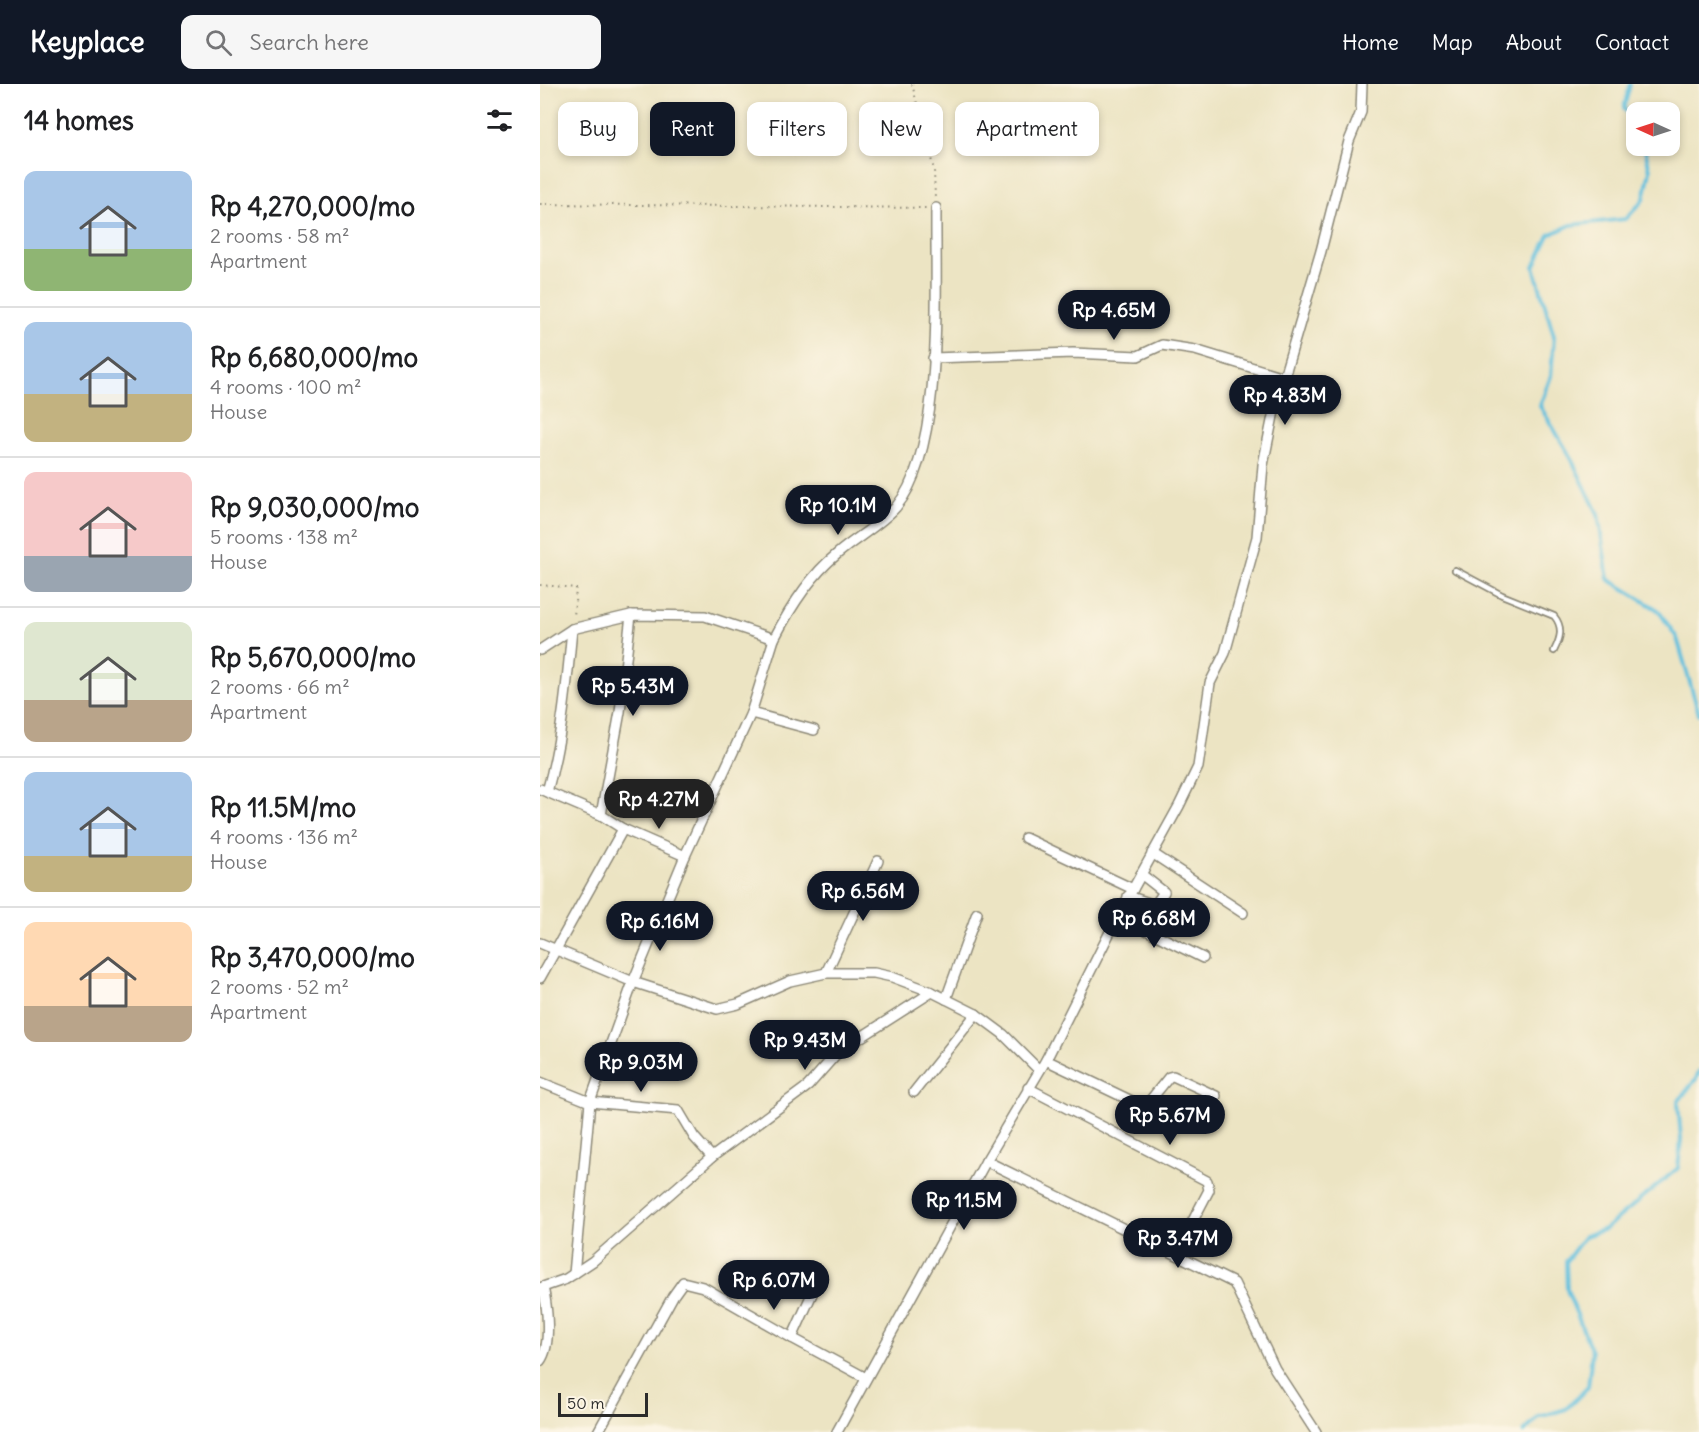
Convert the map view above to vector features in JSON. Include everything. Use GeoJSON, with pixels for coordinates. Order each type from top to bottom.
{"type":"FeatureCollection","features":[{"type":"Feature","properties":{"kind":"street"},"geometry":{"type":"LineString","coordinates":[[837,1432],[986,1161],[1046,1060],[1118,916],[1179,806],[1200,758],[1210,683],[1225,653],[1257,537],[1263,465],[1283,377],[1322,251],[1349,141],[1361,112],[1362,84]]}},
{"type":"Feature","properties":{"kind":"street"},"geometry":{"type":"LineString","coordinates":[[574,1274],[590,1102],[633,982],[685,856],[751,713],[774,639],[782,623],[822,569],[835,555],[885,518],[908,490],[917,472],[930,411],[936,208]]}},
{"type":"Feature","properties":{"kind":"street"},"geometry":{"type":"LineString","coordinates":[[933,358],[1073,353],[1137,356],[1162,345],[1195,350],[1283,377]]}},
{"type":"Feature","properties":{"kind":"street"},"geometry":{"type":"LineString","coordinates":[[540,650],[572,629],[631,615],[705,616],[774,639]]}},
{"type":"Feature","properties":{"kind":"street"},"geometry":{"type":"LineString","coordinates":[[601,815],[620,712],[631,615]]}},
{"type":"Feature","properties":{"kind":"street"},"geometry":{"type":"LineString","coordinates":[[572,629],[558,755],[543,790],[685,856]]}},
{"type":"Feature","properties":{"kind":"street"},"geometry":{"type":"LineString","coordinates":[[751,713],[814,730]]}},
{"type":"Feature","properties":{"kind":"street"},"geometry":{"type":"LineString","coordinates":[[540,978],[554,949],[623,829]]}},
{"type":"Feature","properties":{"kind":"street"},"geometry":{"type":"LineString","coordinates":[[1025,838],[1155,905],[1164,889],[1141,874]]}},
{"type":"Feature","properties":{"kind":"street"},"geometry":{"type":"LineString","coordinates":[[1152,853],[1243,913]]}},
{"type":"Feature","properties":{"kind":"street"},"geometry":{"type":"LineString","coordinates":[[826,973],[878,861]]}},
{"type":"Feature","properties":{"kind":"street"},"geometry":{"type":"LineString","coordinates":[[946,999],[977,913]]}},
{"type":"Feature","properties":{"kind":"street"},"geometry":{"type":"LineString","coordinates":[[1118,916],[1203,958]]}},
{"type":"Feature","properties":{"kind":"street"},"geometry":{"type":"LineString","coordinates":[[540,943],[633,982],[717,1009],[738,1004],[790,981],[826,973],[874,973],[932,992],[976,1014],[1003,1034],[1040,1070]]}},
{"type":"Feature","properties":{"kind":"street"},"geometry":{"type":"LineString","coordinates":[[540,1361],[543,1357],[547,1333],[548,1310],[542,1288],[574,1274],[646,1216],[712,1157],[808,1086],[838,1052],[855,1039],[932,992]]}},
{"type":"Feature","properties":{"kind":"street"},"geometry":{"type":"LineString","coordinates":[[915,1092],[976,1014]]}},
{"type":"Feature","properties":{"kind":"street"},"geometry":{"type":"LineString","coordinates":[[1046,1060],[1138,1104],[1148,1102],[1169,1077],[1173,1076],[1216,1096]]}},
{"type":"Feature","properties":{"kind":"street"},"geometry":{"type":"LineString","coordinates":[[540,1082],[590,1102],[678,1110],[694,1137],[712,1157]]}},
{"type":"Feature","properties":{"kind":"street"},"geometry":{"type":"LineString","coordinates":[[1028,1088],[1207,1181],[1209,1190],[1176,1253]]}},
{"type":"Feature","properties":{"kind":"street"},"geometry":{"type":"LineString","coordinates":[[986,1161],[1234,1283],[1275,1369],[1316,1432]]}},
{"type":"Feature","properties":{"kind":"street"},"geometry":{"type":"LineString","coordinates":[[792,1338],[821,1274]]}},
{"type":"Feature","properties":{"kind":"street"},"geometry":{"type":"LineString","coordinates":[[598,1432],[683,1282],[703,1287],[866,1378]]}},
{"type":"Feature","properties":{"kind":"lane"},"geometry":{"type":"LineString","coordinates":[[1455,570],[1495,591],[1554,616],[1559,622],[1561,633],[1554,651]]}},
{"type":"Feature","properties":{"kind":"path"},"geometry":{"type":"LineString","coordinates":[[540,204],[936,208],[934,170],[912,84]]}},
{"type":"Feature","properties":{"kind":"path"},"geometry":{"type":"LineString","coordinates":[[540,585],[576,588],[572,629]]}},
{"type":"Feature","properties":{"kind":"waterway"},"geometry":{"type":"LineString","coordinates":[[1626,111],[1624,108],[1630,84]]}},
{"type":"Feature","properties":{"kind":"waterway"},"geometry":{"type":"LineString","coordinates":[[1646,156],[1650,170],[1644,199],[1626,219],[1571,225],[1549,235],[1534,267],[1554,336],[1551,376],[1540,406],[1570,456],[1598,514],[1608,579],[1658,610],[1677,638],[1699,714]]}},
{"type":"Feature","properties":{"kind":"waterway"},"geometry":{"type":"LineString","coordinates":[[1524,1432],[1539,1417],[1566,1409],[1588,1387],[1592,1352],[1567,1290],[1566,1261],[1585,1236],[1605,1229],[1678,1168],[1681,1139],[1678,1102],[1696,1079],[1699,1071]]}}]}
